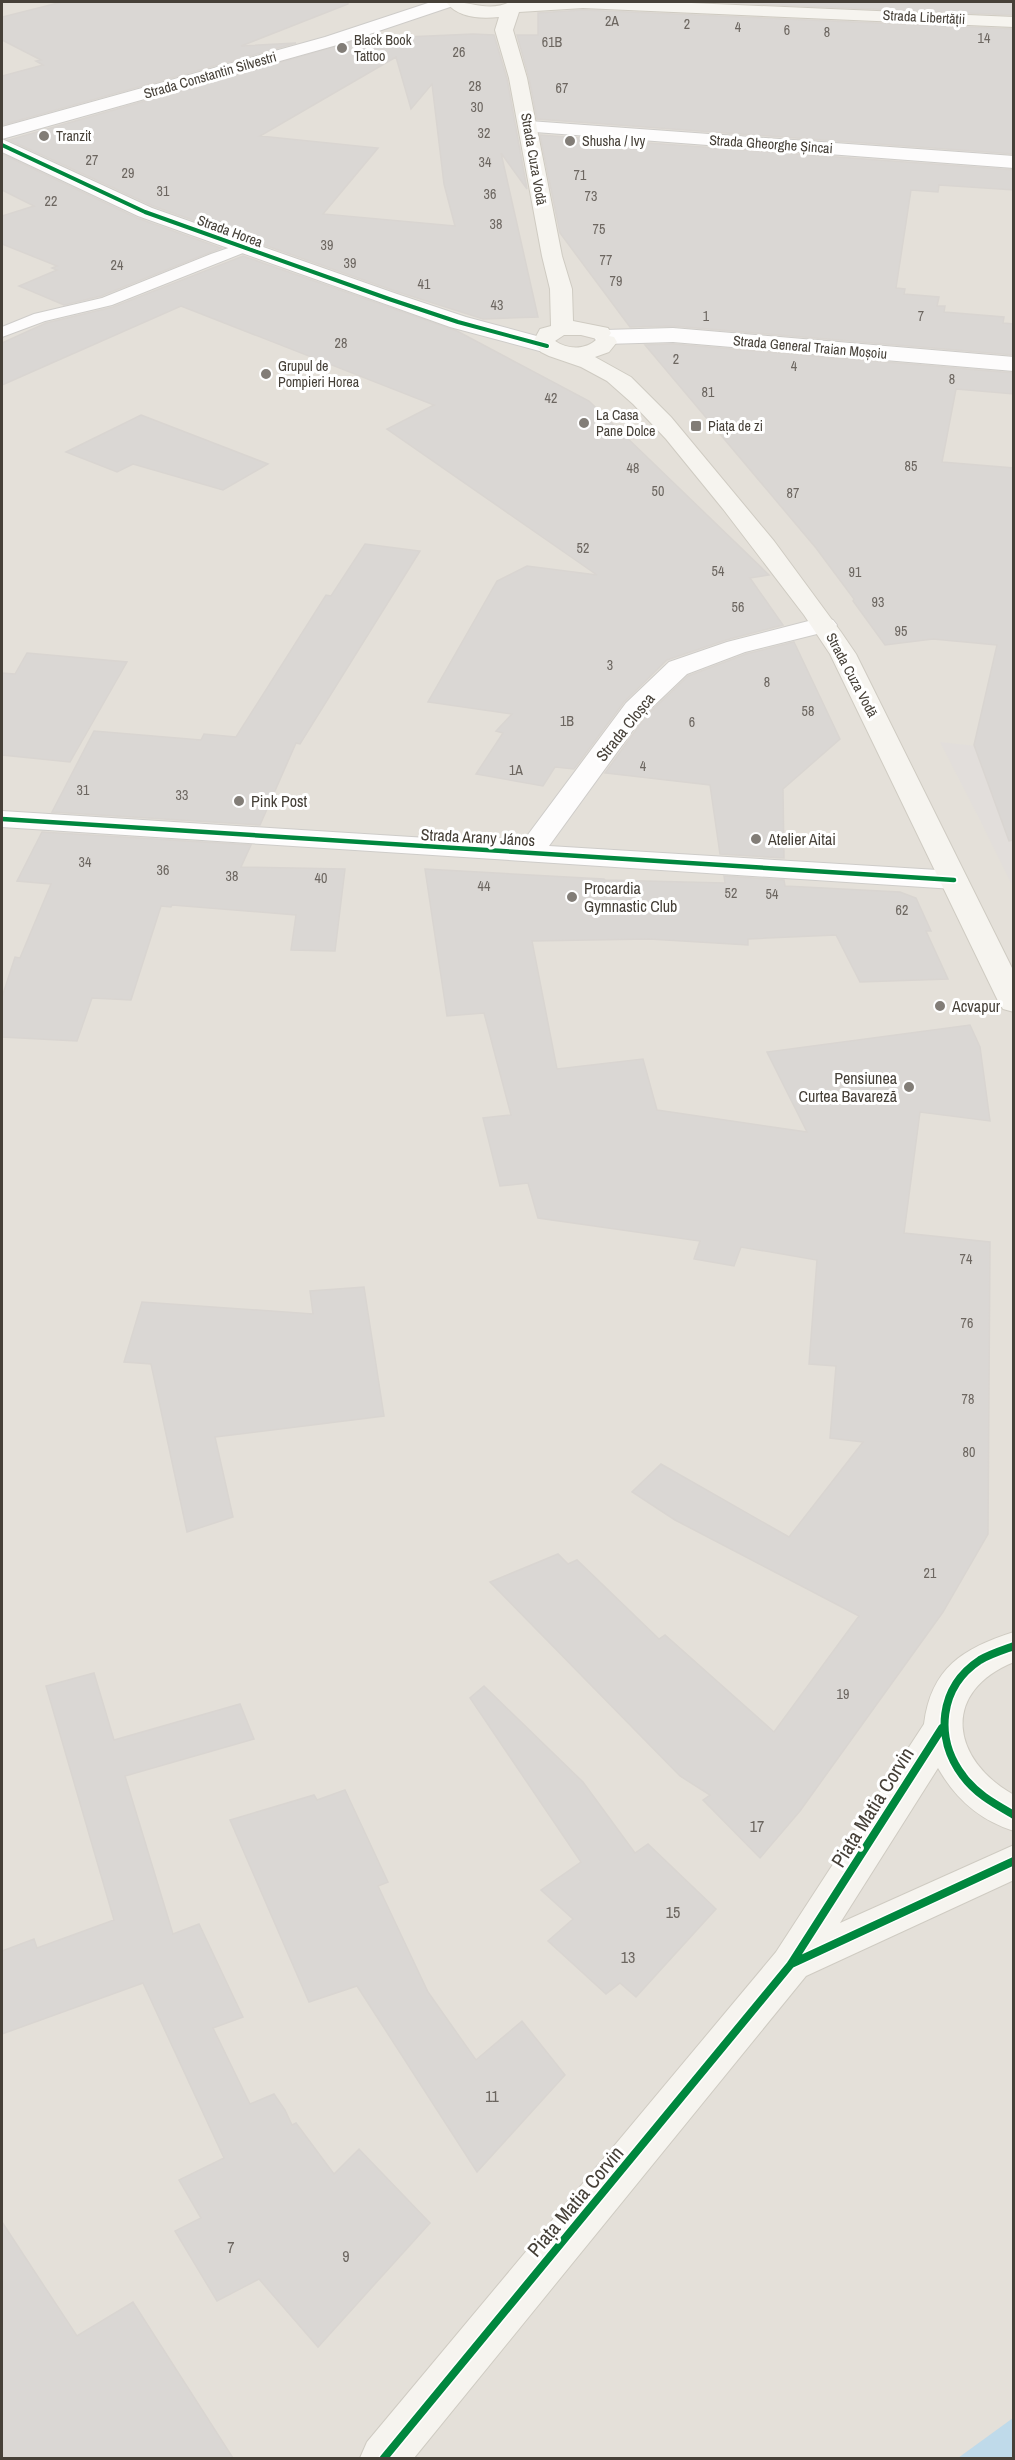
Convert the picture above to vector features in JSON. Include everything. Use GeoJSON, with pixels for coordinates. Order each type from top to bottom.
{"type":"FeatureCollection","features":[{"type":"Feature","properties":{"kind":"main road","name":"Strada Libertății"},"geometry":{"type":"LineString","coordinates":[[463,7],[491,11],[515,6],[579,2],[1014,22]]}},
{"type":"Feature","properties":{"kind":"main road"},"geometry":{"type":"LineString","coordinates":[[463,7],[504,30],[515,6]]}},
{"type":"Feature","properties":{"kind":"main road","name":"Strada Cuza Vodă"},"geometry":{"type":"LineString","coordinates":[[504,30],[529,127],[552,256],[561,289],[554,340],[629,386],[672,432],[751,527],[824,625],[843,654],[1014,1004]]}},
{"type":"Feature","properties":{"kind":"main road","name":"Strada Cuza Vodă"},"geometry":{"type":"LineString","coordinates":[[561,289],[604,337],[629,386]]}},
{"type":"Feature","properties":{"kind":"main road"},"geometry":{"type":"LineString","coordinates":[[554,340],[585,353],[596,351],[604,337]]}},
{"type":"Feature","properties":{"kind":"main road"},"geometry":{"type":"LineString","coordinates":[[1008,1638],[974,1663],[956,1682],[945,1704],[942,1728],[950,1757],[970,1786],[999,1809],[1014,1815]]}},
{"type":"Feature","properties":{"kind":"main road","name":"Piața Matia Corvin"},"geometry":{"type":"LineString","coordinates":[[384,2458],[791,1964],[942,1728]]}},
{"type":"Feature","properties":{"kind":"main road","name":"Piața Matia Corvin"},"geometry":{"type":"LineString","coordinates":[[791,1964],[1014,1861]]}},
{"type":"Feature","properties":{"kind":"street","name":"Strada Constantin Silvestri"},"geometry":{"type":"LineString","coordinates":[[2,133],[331,41],[447,2]]}},
{"type":"Feature","properties":{"kind":"street","name":"Strada Constantin Silvestri"},"geometry":{"type":"LineString","coordinates":[[410,13],[463,7]]}},
{"type":"Feature","properties":{"kind":"street","name":"Strada Gheorghe Șincai"},"geometry":{"type":"LineString","coordinates":[[529,127],[1014,162]]}},
{"type":"Feature","properties":{"kind":"street","name":"Strada Horea"},"geometry":{"type":"LineString","coordinates":[[2,145],[145,213],[243,248],[458,322],[554,340]]}},
{"type":"Feature","properties":{"kind":"street","name":"Strada General Traian Moșoiu"},"geometry":{"type":"LineString","coordinates":[[604,337],[673,335],[1014,364]]}},
{"type":"Feature","properties":{"kind":"street","name":"Strada Cloșca"},"geometry":{"type":"LineString","coordinates":[[529,854],[635,709],[678,668],[736,647],[824,625]]}},
{"type":"Feature","properties":{"kind":"street","name":"Strada Arany János"},"geometry":{"type":"LineString","coordinates":[[2,819],[954,880]]}},
{"type":"Feature","properties":{"kind":"lane"},"geometry":{"type":"LineString","coordinates":[[2,332],[39,317],[107,302],[243,248]]}},
{"type":"Feature","properties":{"kind":"shaded area"},"geometry":{"type":"Polygon","coordinates":[[[2,2],[1013,2],[1013,2458],[2,2458],[2,2]]]}},
{"type":"Feature","properties":{"kind":"shaded area"},"geometry":{"type":"Polygon","coordinates":[[[940,742],[1013,750],[1013,887],[980,820],[940,742]]]}},
{"type":"Feature","properties":{"kind":"water"},"geometry":{"type":"Polygon","coordinates":[[[1013,2418],[1013,2458],[958,2458],[1013,2418]]]}},
{"type":"Feature","properties":{"kind":"building"},"geometry":{"type":"Polygon","coordinates":[[[62,2],[348,2],[348,4],[241,46],[296,43],[2,125],[2,76],[43,65],[36,61],[41,60],[2,40],[2,17],[62,2]]]}},
{"type":"Feature","properties":{"kind":"building"},"geometry":{"type":"Polygon","coordinates":[[[709,2],[1014,2],[1014,15],[709,2]]]}},
{"type":"Feature","properties":{"kind":"building"},"geometry":{"type":"Polygon","coordinates":[[[583,10],[1014,29],[1014,154],[537,119],[517,35],[538,35],[538,13],[583,10]]]}},
{"type":"Feature","properties":{"kind":"building"},"geometry":{"type":"Polygon","coordinates":[[[494,35],[507,79],[527,189],[501,153],[538,317],[483,319],[398,292],[153,206],[9,140],[361,39],[494,35]],[[396,57],[260,136],[378,148],[323,214],[455,226],[444,184],[432,84],[411,109],[396,57]]]}},
{"type":"Feature","properties":{"kind":"building"},"geometry":{"type":"Polygon","coordinates":[[[540,135],[1014,170],[1014,190],[939,185],[938,192],[911,190],[896,288],[905,289],[904,294],[939,297],[937,306],[945,306],[944,312],[1004,317],[1003,323],[1014,324],[1014,355],[673,326],[630,327],[560,233],[540,135]]]}},
{"type":"Feature","properties":{"kind":"building"},"geometry":{"type":"Polygon","coordinates":[[[2,154],[137,218],[221,248],[101,296],[64,305],[19,286],[57,270],[52,268],[57,266],[2,244],[2,216],[34,206],[2,190],[2,154]]]}},
{"type":"Feature","properties":{"kind":"building"},"geometry":{"type":"Polygon","coordinates":[[[243,256],[457,331],[589,401],[769,575],[750,578],[783,625],[726,640],[667,660],[624,702],[574,769],[555,767],[543,786],[476,774],[503,733],[496,731],[512,714],[428,702],[497,581],[527,566],[597,575],[387,429],[434,405],[181,306],[2,385],[2,343],[46,323],[113,307],[243,256]]]}},
{"type":"Feature","properties":{"kind":"building"},"geometry":{"type":"Polygon","coordinates":[[[673,344],[1014,373],[1014,394],[956,389],[942,462],[1014,468],[1014,840],[1009,841],[974,745],[997,645],[933,639],[885,645],[816,548],[645,345],[673,344]]]}},
{"type":"Feature","properties":{"kind":"building"},"geometry":{"type":"Polygon","coordinates":[[[141,415],[268,464],[223,490],[133,464],[117,472],[66,452],[141,415]]]}},
{"type":"Feature","properties":{"kind":"building"},"geometry":{"type":"Polygon","coordinates":[[[365,544],[420,551],[300,744],[296,743],[260,825],[52,812],[94,731],[201,740],[204,734],[236,737],[326,595],[331,596],[365,544]]]}},
{"type":"Feature","properties":{"kind":"building"},"geometry":{"type":"Polygon","coordinates":[[[794,642],[840,739],[783,789],[784,858],[720,854],[710,785],[605,773],[646,716],[688,676],[746,654],[794,642]]]}},
{"type":"Feature","properties":{"kind":"building"},"geometry":{"type":"Polygon","coordinates":[[[27,653],[127,662],[70,762],[2,755],[2,673],[15,674],[27,653]]]}},
{"type":"Feature","properties":{"kind":"building"},"geometry":{"type":"Polygon","coordinates":[[[42,832],[251,845],[241,867],[345,869],[335,951],[291,950],[296,915],[161,906],[131,1000],[92,998],[77,1041],[2,1037],[2,997],[15,957],[20,958],[51,884],[17,881],[42,832]]]}},
{"type":"Feature","properties":{"kind":"building"},"geometry":{"type":"Polygon","coordinates":[[[425,869],[605,880],[725,883],[724,876],[784,880],[785,886],[900,892],[916,898],[931,931],[926,931],[948,979],[860,982],[836,935],[748,939],[748,945],[649,939],[532,941],[557,1069],[643,1059],[657,1110],[807,1132],[767,1052],[970,1025],[980,1047],[990,1121],[920,1112],[904,1233],[990,1242],[988,1534],[943,1612],[800,1811],[760,1858],[703,1800],[710,1795],[680,1776],[490,1582],[558,1554],[568,1564],[577,1560],[659,1639],[665,1635],[774,1732],[859,1616],[675,1520],[632,1492],[661,1464],[789,1537],[863,1442],[830,1438],[836,1366],[809,1364],[817,1260],[741,1247],[734,1266],[694,1259],[700,1241],[538,1218],[528,1183],[500,1186],[483,1118],[511,1115],[484,1013],[447,1016],[425,869]]]}},
{"type":"Feature","properties":{"kind":"building"},"geometry":{"type":"Polygon","coordinates":[[[364,1287],[384,1416],[215,1437],[233,1517],[187,1532],[151,1364],[124,1362],[142,1302],[313,1314],[310,1291],[364,1287]]]}},
{"type":"Feature","properties":{"kind":"building"},"geometry":{"type":"Polygon","coordinates":[[[94,1673],[114,1740],[240,1704],[254,1739],[125,1776],[173,1934],[199,1924],[243,2017],[213,2028],[250,2104],[274,2094],[292,2125],[296,2123],[334,2174],[359,2149],[430,2223],[318,2347],[259,2279],[217,2301],[175,2231],[201,2218],[179,2180],[224,2158],[143,1983],[2,2034],[2,1951],[34,1939],[37,1948],[114,1920],[46,1686],[94,1673]]]}},
{"type":"Feature","properties":{"kind":"building"},"geometry":{"type":"Polygon","coordinates":[[[484,1686],[583,1782],[635,1853],[648,1844],[716,1909],[636,1997],[620,1983],[606,1994],[548,1941],[573,1919],[541,1890],[581,1862],[470,1698],[484,1686]]]}},
{"type":"Feature","properties":{"kind":"building"},"geometry":{"type":"Polygon","coordinates":[[[345,1790],[388,1882],[378,1886],[428,1992],[476,2060],[522,2021],[565,2075],[477,2172],[357,1986],[309,2002],[230,1820],[314,1795],[317,1800],[345,1790]]]}},
{"type":"Feature","properties":{"kind":"building"},"geometry":{"type":"Polygon","coordinates":[[[2,2222],[77,2336],[133,2302],[233,2458],[2,2458],[2,2222]]]}},
{"type":"Feature","properties":{"kind":"cycle path"},"geometry":{"type":"LineString","coordinates":[[2,145],[145,212],[389,299],[458,322],[547,346]]}},
{"type":"Feature","properties":{"kind":"cycle path"},"geometry":{"type":"LineString","coordinates":[[2,819],[954,880]]}},
{"type":"Feature","properties":{"kind":"cycle path"},"geometry":{"type":"LineString","coordinates":[[1014,1646],[981,1659],[958,1679],[946,1702],[943,1727],[949,1752],[963,1777],[985,1798],[1014,1815]]}},
{"type":"Feature","properties":{"kind":"cycle path"},"geometry":{"type":"LineString","coordinates":[[384,2458],[791,1964],[942,1728]]}},
{"type":"Feature","properties":{"kind":"cycle path"},"geometry":{"type":"LineString","coordinates":[[791,1964],[1014,1861]]}},
{"type":"Feature","properties":{"kind":"place","name":"Black Book Tattoo"},"geometry":{"type":"Point","coordinates":[342,48]}},
{"type":"Feature","properties":{"kind":"place","name":"Tranzit"},"geometry":{"type":"Point","coordinates":[44,136]}},
{"type":"Feature","properties":{"kind":"place","name":"Shusha / Ivy"},"geometry":{"type":"Point","coordinates":[570,141]}},
{"type":"Feature","properties":{"kind":"place","name":"Grupul de Pompieri Horea"},"geometry":{"type":"Point","coordinates":[266,374]}},
{"type":"Feature","properties":{"kind":"place","name":"La Casa Pane Dolce"},"geometry":{"type":"Point","coordinates":[584,423]}},
{"type":"Feature","properties":{"kind":"place","name":"Piața de zi"},"geometry":{"type":"Point","coordinates":[696,426]}},
{"type":"Feature","properties":{"kind":"place","name":"Pink Post"},"geometry":{"type":"Point","coordinates":[239,801]}},
{"type":"Feature","properties":{"kind":"place","name":"Atelier Aitai"},"geometry":{"type":"Point","coordinates":[756,839]}},
{"type":"Feature","properties":{"kind":"place","name":"Procardia Gymnastic Club"},"geometry":{"type":"Point","coordinates":[572,897]}},
{"type":"Feature","properties":{"kind":"place","name":"Acvapur"},"geometry":{"type":"Point","coordinates":[940,1006]}},
{"type":"Feature","properties":{"kind":"place","name":"Pensiunea Curtea Bavareză"},"geometry":{"type":"Point","coordinates":[909,1087]}}]}
